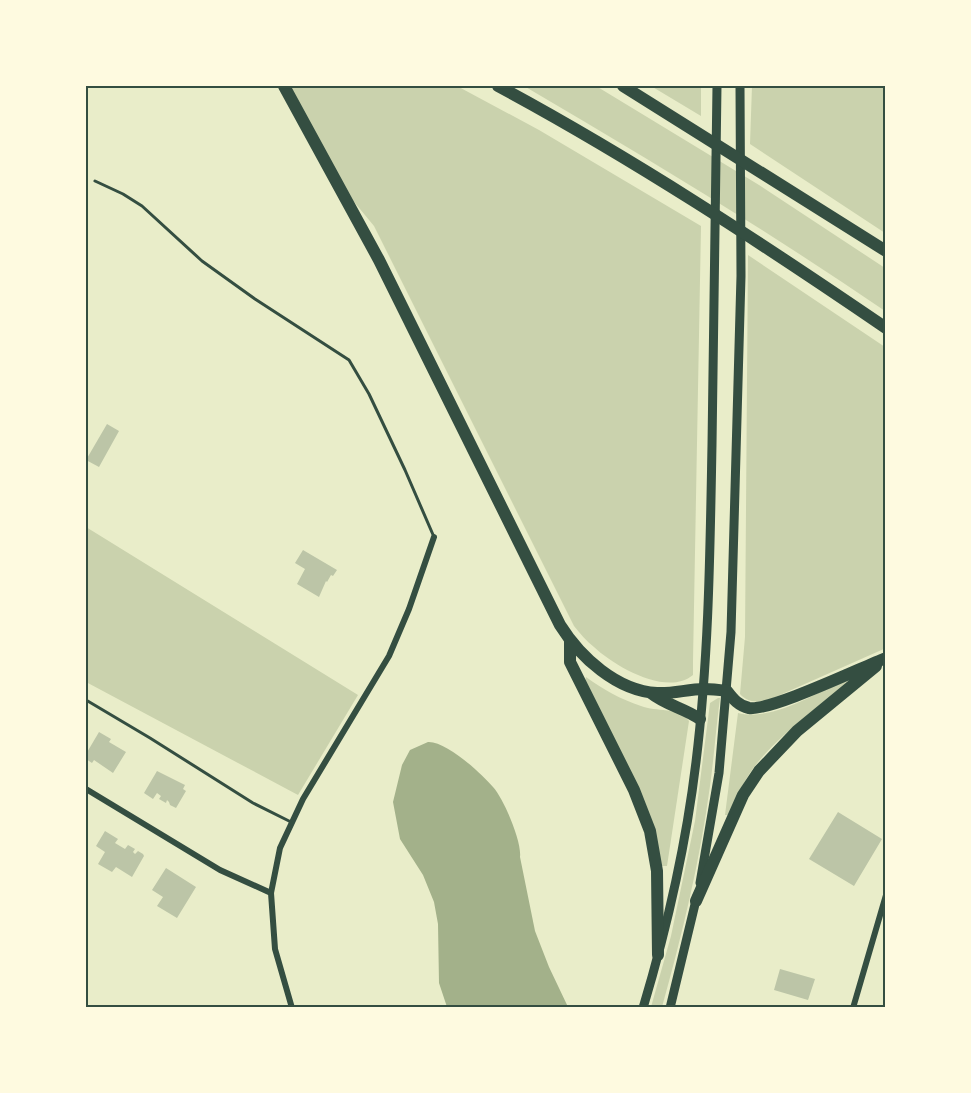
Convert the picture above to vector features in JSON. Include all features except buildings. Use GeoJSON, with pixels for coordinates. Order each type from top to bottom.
{"type":"FeatureCollection","features":[{"type":"Feature","properties":{"kind":"highway"},"geometry":{"type":"LineString","coordinates":[[284,86],[379,260],[570,641],[594,666],[607,674],[650,692],[664,701],[689,711],[700,719]]}},
{"type":"Feature","properties":{"kind":"highway"},"geometry":{"type":"LineString","coordinates":[[498,86],[542,109],[766,246],[885,328]]}},
{"type":"Feature","properties":{"kind":"highway"},"geometry":{"type":"LineString","coordinates":[[623,86],[885,251]]}},
{"type":"Feature","properties":{"kind":"highway"},"geometry":{"type":"LineString","coordinates":[[570,641],[570,662],[634,790],[650,831],[657,871],[658,955]]}},
{"type":"Feature","properties":{"kind":"highway"},"geometry":{"type":"LineString","coordinates":[[650,692],[669,693],[704,689],[727,691],[740,705],[757,708],[777,703],[885,658]]}},
{"type":"Feature","properties":{"kind":"highway"},"geometry":{"type":"LineString","coordinates":[[696,901],[743,795],[759,771],[797,731],[885,658]]}},
{"type":"Feature","properties":{"kind":"main road"},"geometry":{"type":"LineString","coordinates":[[643,1008],[668,916],[687,819],[704,689],[709,585],[716,264],[717,86]]}},
{"type":"Feature","properties":{"kind":"main road"},"geometry":{"type":"LineString","coordinates":[[670,1008],[696,901],[719,773],[727,691],[731,632],[741,276],[740,86]]}},
{"type":"Feature","properties":{"kind":"street"},"geometry":{"type":"LineString","coordinates":[[292,1008],[275,949],[271,893],[280,848],[303,799],[389,656],[409,609],[434,537]]}},
{"type":"Feature","properties":{"kind":"street"},"geometry":{"type":"LineString","coordinates":[[86,789],[220,870],[271,893]]}},
{"type":"Feature","properties":{"kind":"street"},"geometry":{"type":"LineString","coordinates":[[853,1008],[885,895]]}},
{"type":"Feature","properties":{"kind":"lane"},"geometry":{"type":"LineString","coordinates":[[95,181],[142,206],[202,261],[255,299],[349,360],[369,394],[434,537]]}},
{"type":"Feature","properties":{"kind":"lane"},"geometry":{"type":"LineString","coordinates":[[86,700],[253,803],[292,823]]}},
{"type":"Feature","properties":{"kind":"shaded area"},"geometry":{"type":"Polygon","coordinates":[[[287,86],[457,86],[539,130],[701,226],[693,675],[682,681],[669,683],[641,676],[603,655],[574,626],[374,226],[336,180],[287,86]]]}},
{"type":"Feature","properties":{"kind":"shaded area"},"geometry":{"type":"Polygon","coordinates":[[[524,86],[596,86],[759,185],[885,268],[885,311],[797,252],[524,86]]]}},
{"type":"Feature","properties":{"kind":"shaded area"},"geometry":{"type":"Polygon","coordinates":[[[651,86],[701,86],[701,116],[651,86]]]}},
{"type":"Feature","properties":{"kind":"shaded area"},"geometry":{"type":"Polygon","coordinates":[[[752,86],[885,86],[885,233],[750,144],[752,86]]]}},
{"type":"Feature","properties":{"kind":"shaded area"},"geometry":{"type":"Polygon","coordinates":[[[748,255],[885,347],[886,648],[771,699],[758,701],[751,701],[740,694],[745,637],[748,255]]]}},
{"type":"Feature","properties":{"kind":"shaded area"},"geometry":{"type":"Polygon","coordinates":[[[86,527],[358,695],[298,795],[86,682],[86,527]]]}},
{"type":"Feature","properties":{"kind":"shaded area"},"geometry":{"type":"Polygon","coordinates":[[[586,677],[626,700],[647,708],[679,714],[689,721],[667,866],[662,866],[585,681],[586,677]]]}},
{"type":"Feature","properties":{"kind":"shaded area"},"geometry":{"type":"Polygon","coordinates":[[[848,678],[849,682],[779,740],[758,762],[749,774],[728,815],[725,815],[738,713],[751,715],[780,710],[848,678]]]}},
{"type":"Feature","properties":{"kind":"shaded area"},"geometry":{"type":"Polygon","coordinates":[[[720,698],[710,786],[690,898],[662,1007],[651,1007],[671,936],[695,821],[710,703],[720,698]]]}},
{"type":"Feature","properties":{"kind":"shaded area"},"geometry":{"type":"Polygon","coordinates":[[[428,742],[444,747],[472,766],[488,781],[502,801],[518,841],[535,931],[568,1007],[447,1007],[439,983],[438,924],[434,902],[423,875],[400,839],[393,802],[402,765],[410,750],[428,742]]]}}]}
